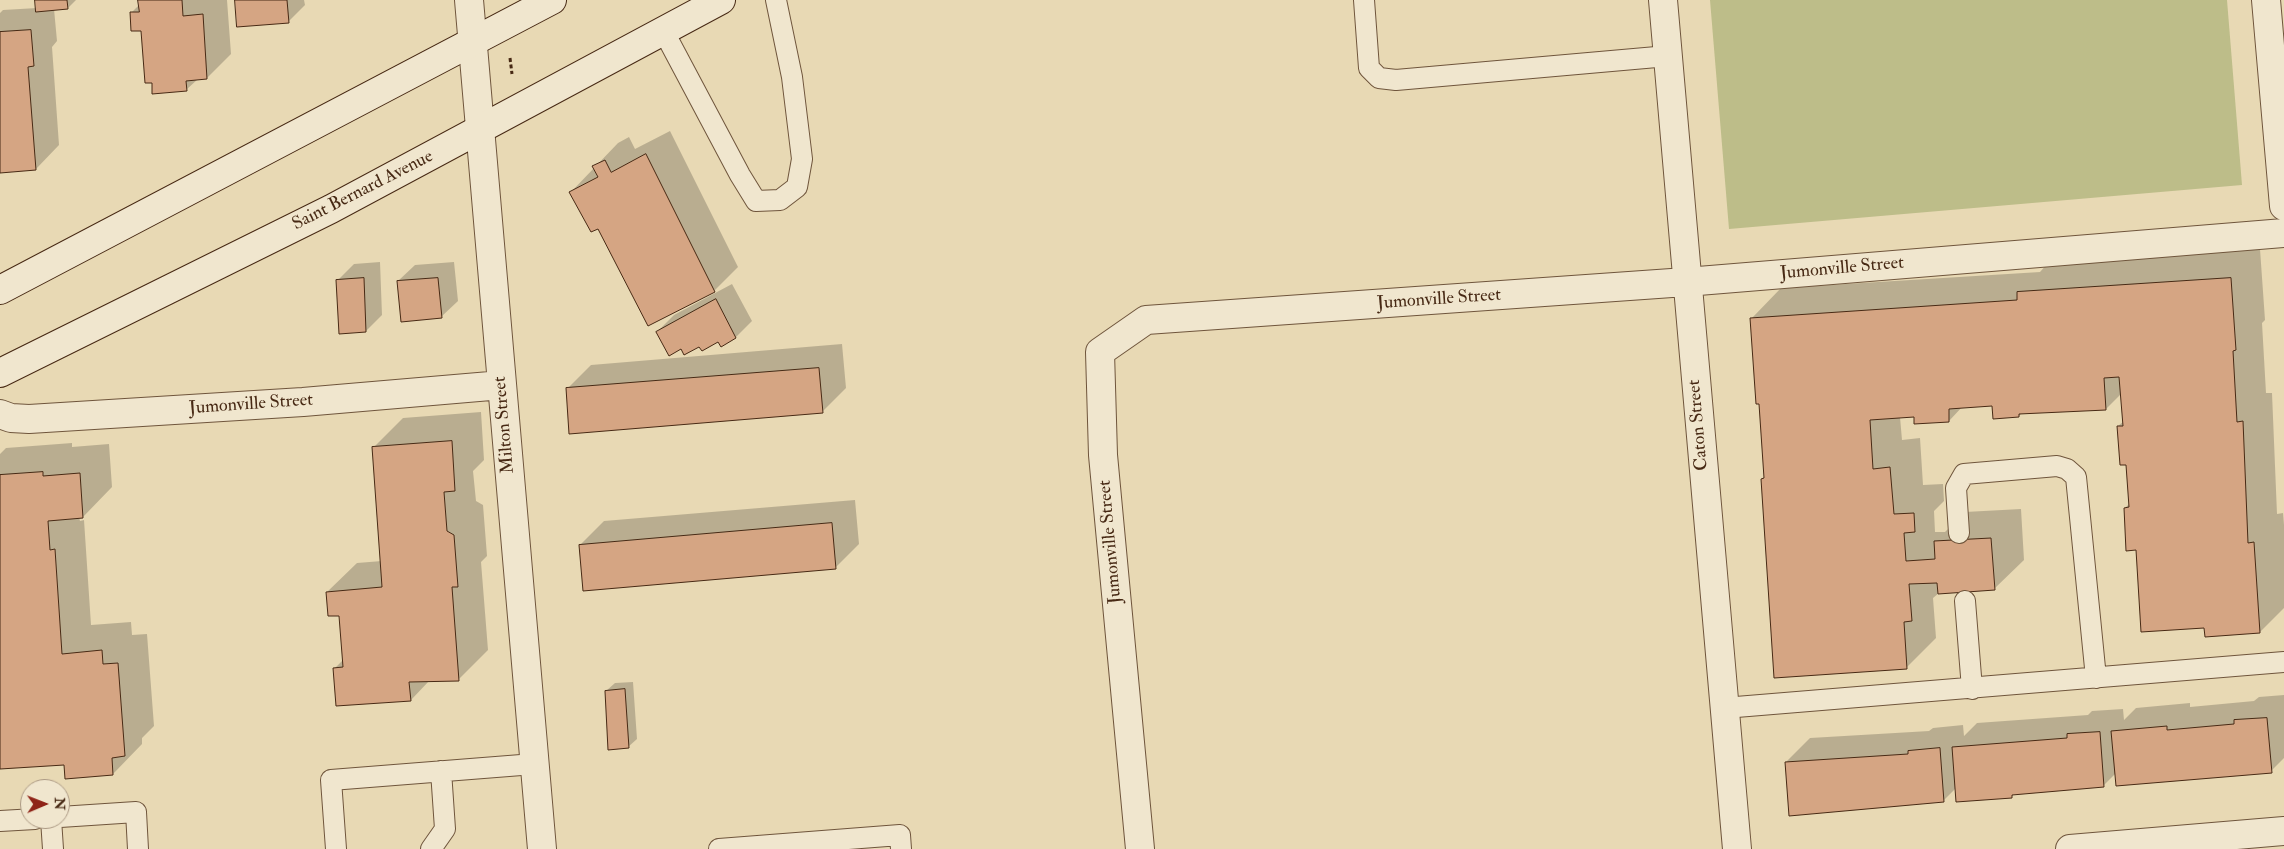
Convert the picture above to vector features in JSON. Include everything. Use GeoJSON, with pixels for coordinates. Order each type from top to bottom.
{"type":"FeatureCollection","features":[{"type":"Feature","properties":{"kind":"street","name":"Milton Street"},"geometry":{"type":"LineString","coordinates":[[469,0],[542,849]]}},
{"type":"Feature","properties":{"kind":"street"},"geometry":{"type":"LineString","coordinates":[[0,290],[552,0]]}},
{"type":"Feature","properties":{"kind":"street","name":"Saint Bernard Avenue"},"geometry":{"type":"LineString","coordinates":[[0,373],[331,209],[721,0]]}},
{"type":"Feature","properties":{"kind":"street","name":"Caton Street"},"geometry":{"type":"LineString","coordinates":[[1663,0],[1686,282],[1737,849]]}},
{"type":"Feature","properties":{"kind":"street"},"geometry":{"type":"LineString","coordinates":[[2266,0],[2284,206]]}},
{"type":"Feature","properties":{"kind":"street","name":"Jumonville Street"},"geometry":{"type":"LineString","coordinates":[[1140,849],[1103,455],[1100,352],[1146,320],[1686,282],[2284,233]]}},
{"type":"Feature","properties":{"kind":"street","name":"Jumonville Street"},"geometry":{"type":"LineString","coordinates":[[0,414],[11,418],[29,419],[303,402],[502,385]]}},
{"type":"Feature","properties":{"kind":"street"},"geometry":{"type":"LineString","coordinates":[[2070,849],[2284,831]]}},
{"type":"Feature","properties":{"kind":"lane"},"geometry":{"type":"LineString","coordinates":[[663,30],[756,201],[780,200],[797,187],[802,159],[792,77],[776,0]]}},
{"type":"Feature","properties":{"kind":"lane"},"geometry":{"type":"LineString","coordinates":[[1364,0],[1369,68],[1379,78],[1396,80],[1668,56]]}},
{"type":"Feature","properties":{"kind":"lane"},"geometry":{"type":"LineString","coordinates":[[1959,533],[1956,488],[1964,474],[2056,466],[2067,470],[2076,478],[2096,678]]}},
{"type":"Feature","properties":{"kind":"lane"},"geometry":{"type":"LineString","coordinates":[[1965,601],[1972,689]]}},
{"type":"Feature","properties":{"kind":"lane"},"geometry":{"type":"LineString","coordinates":[[1724,708],[2284,662]]}},
{"type":"Feature","properties":{"kind":"lane"},"geometry":{"type":"LineString","coordinates":[[336,849],[331,780],[534,764]]}},
{"type":"Feature","properties":{"kind":"lane"},"geometry":{"type":"LineString","coordinates":[[431,849],[445,829],[441,771]]}},
{"type":"Feature","properties":{"kind":"lane"},"geometry":{"type":"LineString","coordinates":[[70,816],[136,812],[138,849]]}},
{"type":"Feature","properties":{"kind":"lane"},"geometry":{"type":"LineString","coordinates":[[0,821],[20,820]]}},
{"type":"Feature","properties":{"kind":"lane"},"geometry":{"type":"LineString","coordinates":[[51,829],[53,849]]}},
{"type":"Feature","properties":{"kind":"lane"},"geometry":{"type":"LineString","coordinates":[[718,849],[900,835],[901,849]]}},
{"type":"Feature","properties":{"kind":"green space"},"geometry":{"type":"Polygon","coordinates":[[[1710,0],[2227,0],[2242,185],[1729,229],[1710,0]]]}},
{"type":"Feature","properties":{"kind":"building"},"geometry":{"type":"Polygon","coordinates":[[[35,0],[67,0],[68,9],[36,12],[35,0]]]}},
{"type":"Feature","properties":{"kind":"building"},"geometry":{"type":"Polygon","coordinates":[[[138,0],[182,0],[183,16],[203,14],[207,79],[186,81],[187,91],[152,94],[152,83],[145,83],[141,31],[131,31],[130,12],[139,12],[138,0]]]}},
{"type":"Feature","properties":{"kind":"building"},"geometry":{"type":"Polygon","coordinates":[[[235,0],[287,0],[289,23],[237,27],[235,0]]]}},
{"type":"Feature","properties":{"kind":"building"},"geometry":{"type":"Polygon","coordinates":[[[31,30],[34,66],[28,67],[36,170],[0,173],[0,32],[31,30]]]}},
{"type":"Feature","properties":{"kind":"building"},"geometry":{"type":"Polygon","coordinates":[[[646,154],[715,292],[648,326],[598,229],[591,232],[569,192],[598,177],[592,166],[605,160],[611,172],[646,154]]]}},
{"type":"Feature","properties":{"kind":"building"},"geometry":{"type":"Polygon","coordinates":[[[364,278],[366,332],[339,334],[336,280],[364,278]]]}},
{"type":"Feature","properties":{"kind":"building"},"geometry":{"type":"Polygon","coordinates":[[[438,278],[442,318],[401,322],[397,281],[438,278]]]}},
{"type":"Feature","properties":{"kind":"building"},"geometry":{"type":"Polygon","coordinates":[[[2231,278],[2236,350],[2233,351],[2237,422],[2243,421],[2248,543],[2254,542],[2260,633],[2205,637],[2204,628],[2141,632],[2136,550],[2126,551],[2124,508],[2129,507],[2126,465],[2120,465],[2117,426],[2123,426],[2119,377],[2104,378],[2106,410],[2019,414],[2019,417],[1993,419],[1992,406],[1949,409],[1949,422],[1914,424],[1914,417],[1870,420],[1873,469],[1890,467],[1894,514],[1914,513],[1915,532],[1904,533],[1906,561],[1935,559],[1934,541],[1991,538],[1995,590],[1938,594],[1937,583],[1909,584],[1912,621],[1904,622],[1907,669],[1774,678],[1761,479],[1764,478],[1759,404],[1756,404],[1750,318],[2017,300],[2017,292],[2231,278]]]}},
{"type":"Feature","properties":{"kind":"building"},"geometry":{"type":"Polygon","coordinates":[[[716,299],[736,338],[721,347],[718,342],[702,351],[699,347],[684,355],[681,349],[669,356],[656,332],[716,299]]]}},
{"type":"Feature","properties":{"kind":"building"},"geometry":{"type":"Polygon","coordinates":[[[819,368],[823,413],[569,434],[566,388],[819,368]]]}},
{"type":"Feature","properties":{"kind":"building"},"geometry":{"type":"Polygon","coordinates":[[[452,441],[455,491],[444,492],[447,531],[454,535],[458,587],[452,587],[459,681],[409,682],[411,701],[336,706],[333,668],[343,667],[339,616],[328,616],[326,592],[382,587],[372,447],[452,441]]]}},
{"type":"Feature","properties":{"kind":"building"},"geometry":{"type":"Polygon","coordinates":[[[43,472],[43,476],[80,473],[83,518],[48,521],[50,550],[55,549],[62,654],[102,650],[103,664],[118,663],[125,756],[112,758],[113,775],[65,779],[64,765],[0,769],[0,475],[43,472]]]}},
{"type":"Feature","properties":{"kind":"building"},"geometry":{"type":"Polygon","coordinates":[[[832,523],[836,569],[583,591],[579,545],[832,523]]]}},
{"type":"Feature","properties":{"kind":"building"},"geometry":{"type":"Polygon","coordinates":[[[625,689],[629,748],[608,750],[605,691],[625,689]]]}},
{"type":"Feature","properties":{"kind":"building"},"geometry":{"type":"Polygon","coordinates":[[[2267,718],[2272,773],[2116,786],[2111,731],[2167,726],[2167,730],[2234,724],[2234,720],[2267,718]]]}},
{"type":"Feature","properties":{"kind":"building"},"geometry":{"type":"Polygon","coordinates":[[[2100,732],[2104,787],[2012,795],[2012,798],[1956,802],[1952,747],[2067,738],[2067,734],[2100,732]]]}},
{"type":"Feature","properties":{"kind":"building"},"geometry":{"type":"Polygon","coordinates":[[[1940,748],[1944,802],[1789,816],[1785,762],[1908,754],[1908,751],[1940,748]]]}}]}
